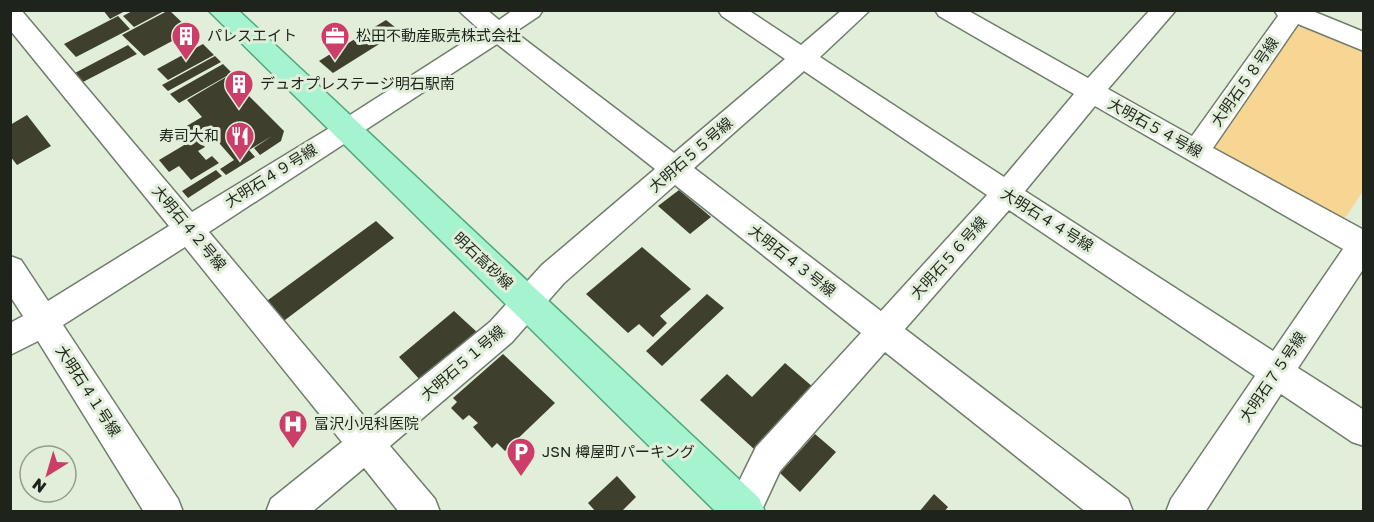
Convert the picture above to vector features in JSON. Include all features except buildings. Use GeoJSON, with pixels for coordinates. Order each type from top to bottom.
{"type":"FeatureCollection","features":[{"type":"Feature","properties":{"kind":"main road","name":"明石高砂線"},"geometry":{"type":"LineString","coordinates":[[221,10],[744,511]]}},
{"type":"Feature","properties":{"kind":"street","name":"大明石４３号線"},"geometry":{"type":"LineString","coordinates":[[470,10],[1115,512]]}},
{"type":"Feature","properties":{"kind":"street","name":"大明石４９号線"},"geometry":{"type":"LineString","coordinates":[[10,341],[345,131],[531,10]]}},
{"type":"Feature","properties":{"kind":"street","name":"大明石４４号線"},"geometry":{"type":"LineString","coordinates":[[730,10],[1364,430]]}},
{"type":"Feature","properties":{"kind":"street","name":"大明石５５号線"},"geometry":{"type":"LineString","coordinates":[[526,302],[553,274],[858,10]]}},
{"type":"Feature","properties":{"kind":"street","name":"大明石５４号線"},"geometry":{"type":"LineString","coordinates":[[947,10],[1363,245]]}},
{"type":"Feature","properties":{"kind":"street","name":"大明石５６号線"},"geometry":{"type":"LineString","coordinates":[[744,511],[768,459],[1006,194],[1091,92],[1164,10]]}},
{"type":"Feature","properties":{"kind":"street","name":"大明石４２号線"},"geometry":{"type":"LineString","coordinates":[[11,11],[422,512]]}},
{"type":"Feature","properties":{"kind":"street"},"geometry":{"type":"LineString","coordinates":[[1290,12],[1364,42]]}},
{"type":"Feature","properties":{"kind":"street","name":"大明石５８号線"},"geometry":{"type":"LineString","coordinates":[[1196,151],[1290,12]]}},
{"type":"Feature","properties":{"kind":"street","name":"大明石７５号線"},"geometry":{"type":"LineString","coordinates":[[1184,512],[1363,245]]}},
{"type":"Feature","properties":{"kind":"street","name":"大明石４１号線"},"geometry":{"type":"LineString","coordinates":[[10,269],[165,512]]}},
{"type":"Feature","properties":{"kind":"street","name":"大明石５１号線"},"geometry":{"type":"LineString","coordinates":[[284,512],[501,332],[526,302]]}},
{"type":"Feature","properties":{"kind":"shaded area"},"geometry":{"type":"Polygon","coordinates":[[[1298,26],[1363,50],[1363,191],[1346,217],[1333,217],[1216,151],[1214,144],[1298,26]]]}},
{"type":"Feature","properties":{"kind":"place","name":"パレスエイト"},"geometry":{"type":"Point","coordinates":[186,62]}},
{"type":"Feature","properties":{"kind":"place","name":"松田不動産販売株式会社"},"geometry":{"type":"Point","coordinates":[335,62]}},
{"type":"Feature","properties":{"kind":"place","name":"デュオプレステージ明石駅南"},"geometry":{"type":"Point","coordinates":[239,110]}},
{"type":"Feature","properties":{"kind":"place","name":"寿司大和"},"geometry":{"type":"Point","coordinates":[240,162]}},
{"type":"Feature","properties":{"kind":"place","name":"冨沢小児科医院"},"geometry":{"type":"Point","coordinates":[293,450]}},
{"type":"Feature","properties":{"kind":"place","name":"JSN 樽屋町パーキング"},"geometry":{"type":"Point","coordinates":[521,478]}}]}
